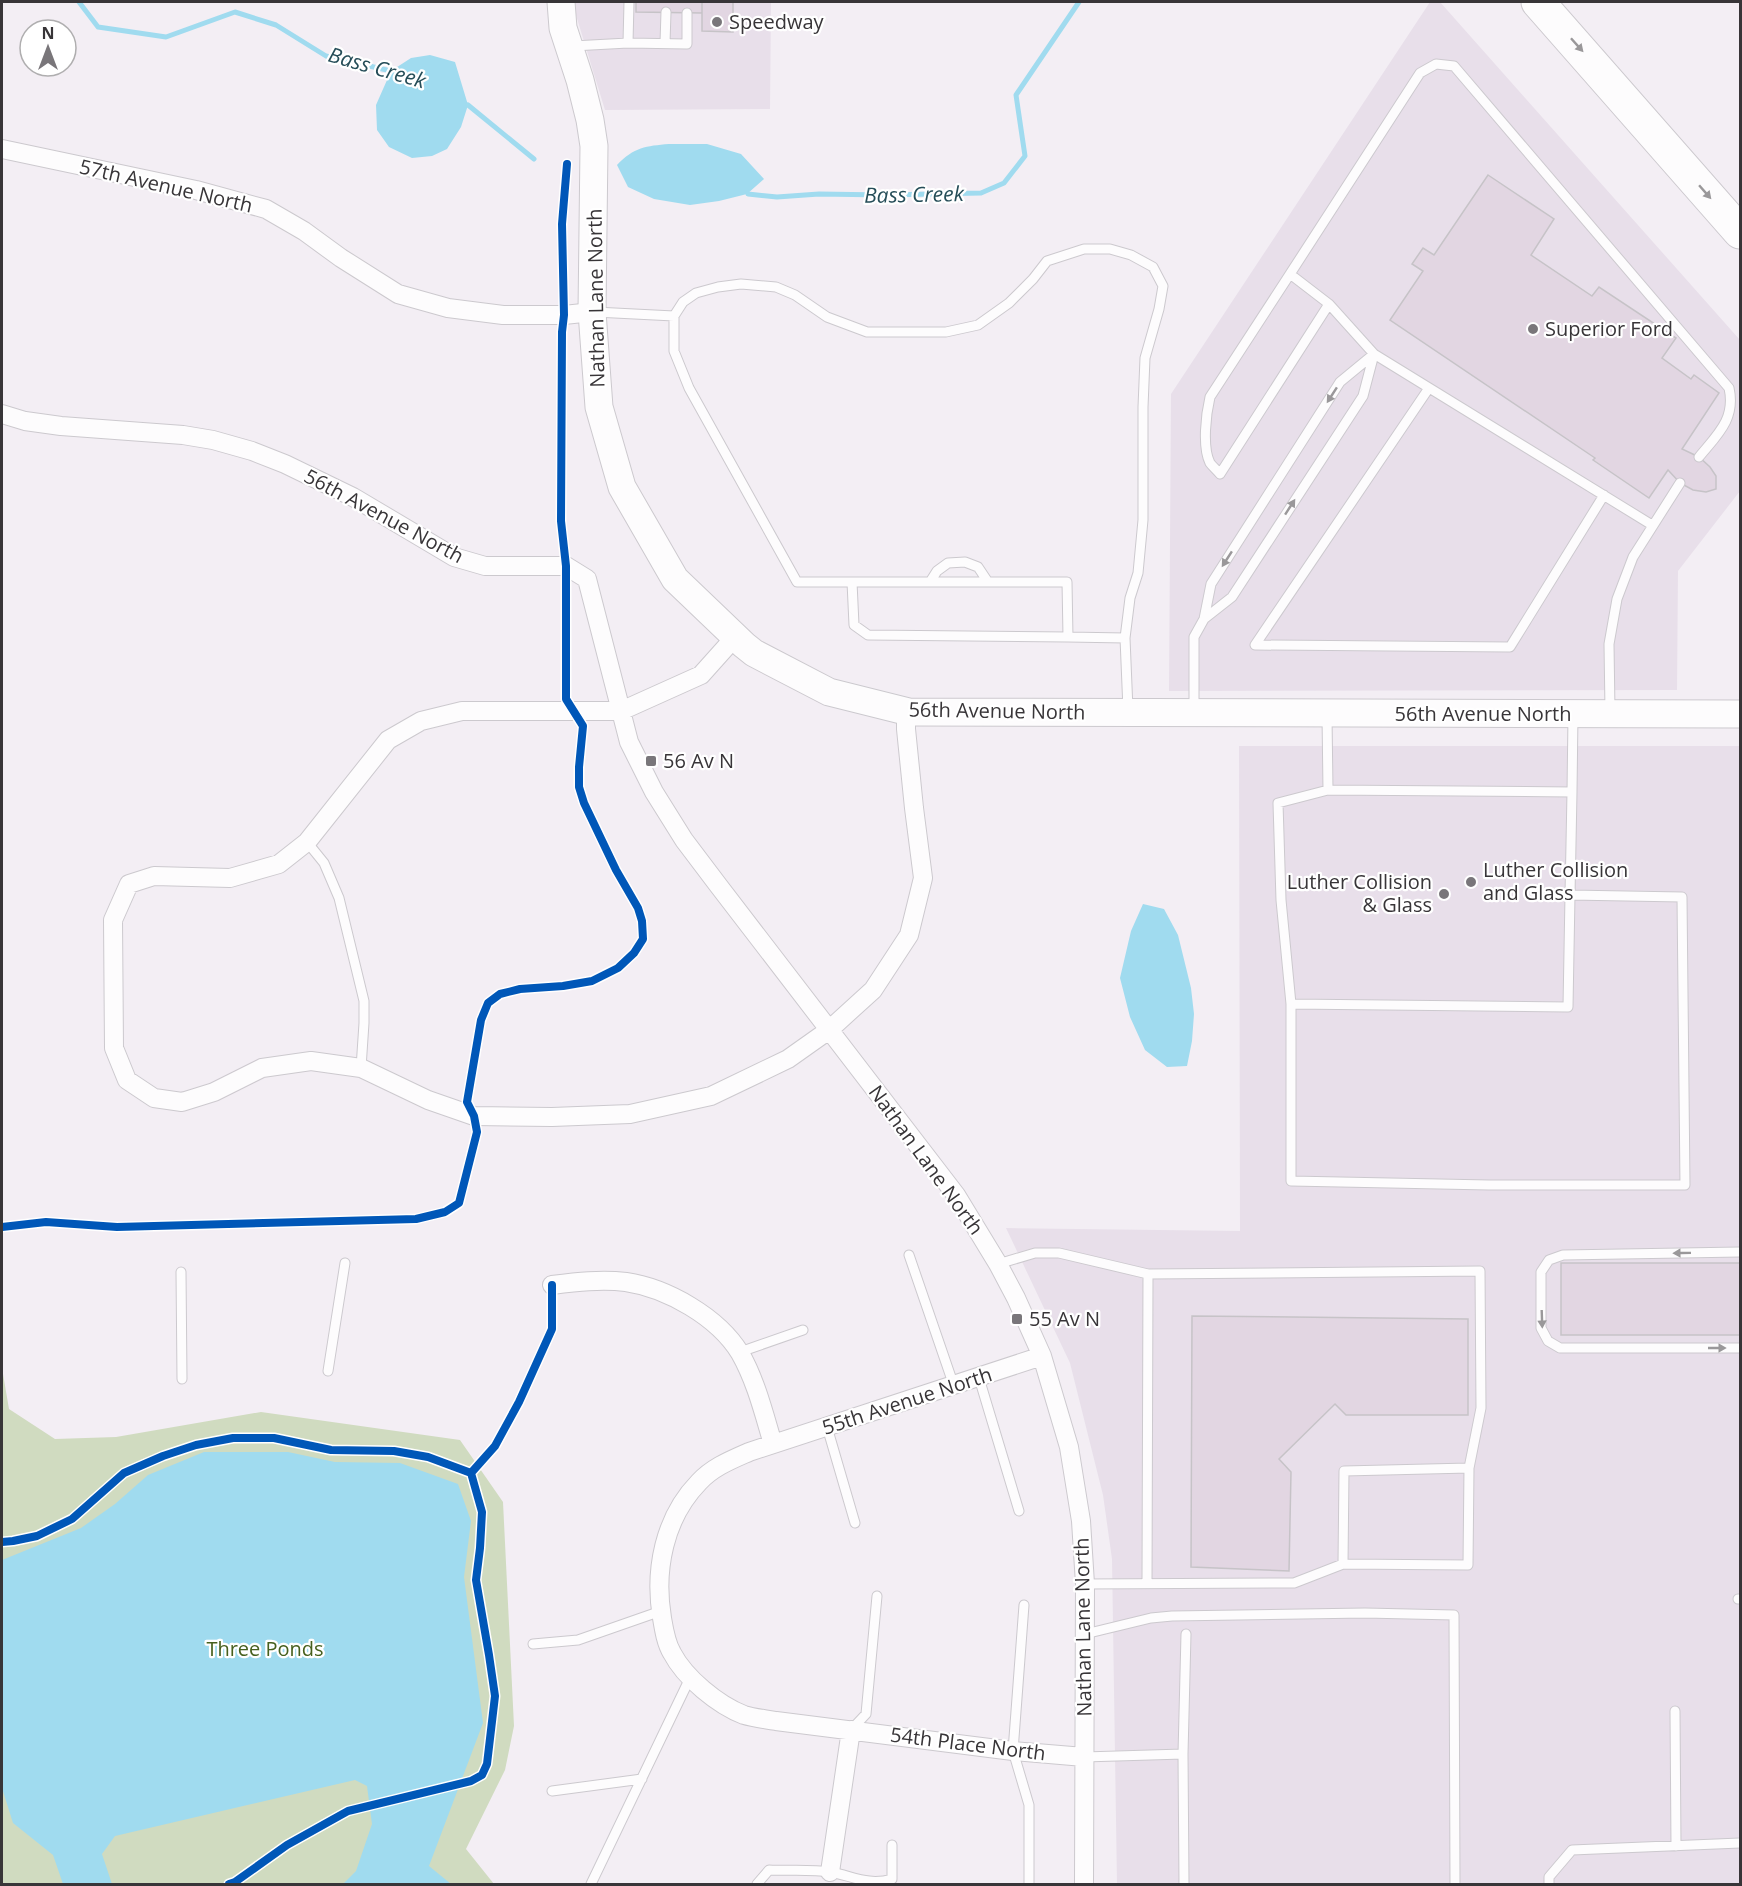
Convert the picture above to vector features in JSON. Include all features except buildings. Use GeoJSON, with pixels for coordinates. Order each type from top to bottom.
{"type":"FeatureCollection","features":[{"type":"Feature","properties":{"kind":"highway"},"geometry":{"type":"LineString","coordinates":[[1538,2],[1740,232]]}},
{"type":"Feature","properties":{"kind":"street","name":"Nathan Lane North"},"geometry":{"type":"LineString","coordinates":[[545,2],[566,37]]}},
{"type":"Feature","properties":{"kind":"street","name":"Nathan Lane North"},"geometry":{"type":"LineString","coordinates":[[561,2],[566,37],[580,80],[594,146],[592,312],[599,407],[622,487],[675,579],[735,637]]}},
{"type":"Feature","properties":{"kind":"street","name":"57th Avenue North"},"geometry":{"type":"LineString","coordinates":[[2,149],[196,190],[266,209],[304,231],[341,258],[398,294],[448,308],[503,315],[564,315],[592,312]]}},
{"type":"Feature","properties":{"kind":"street","name":"56th Avenue North"},"geometry":{"type":"LineString","coordinates":[[2,414],[25,421],[61,426],[183,435],[213,440],[252,451],[285,464],[344,492],[454,557],[485,566],[566,566],[587,579],[621,711]]}},
{"type":"Feature","properties":{"kind":"street","name":"56th Avenue North"},"geometry":{"type":"LineString","coordinates":[[735,637],[754,653],[829,692],[906,711],[1194,714],[1740,714]]}},
{"type":"Feature","properties":{"kind":"street"},"geometry":{"type":"LineString","coordinates":[[735,637],[701,675],[621,711],[462,711],[422,720],[388,740],[307,842],[279,864],[230,878],[154,876],[129,884],[113,920],[114,1048],[127,1080],[154,1098],[182,1102],[214,1092],[262,1068],[311,1060],[361,1068],[428,1100],[474,1116],[552,1118],[630,1114],[711,1096],[788,1059],[829,1030],[873,990],[909,935],[923,878],[914,808],[906,711]]}},
{"type":"Feature","properties":{"kind":"street","name":"Nathan Lane North"},"geometry":{"type":"LineString","coordinates":[[621,711],[629,742],[654,792],[684,840],[956,1195],[998,1264],[1042,1356],[1069,1447],[1081,1521],[1085,1584],[1084,1884]]}},
{"type":"Feature","properties":{"kind":"street"},"geometry":{"type":"LineString","coordinates":[[552,1285],[589,1281],[627,1282],[663,1292],[696,1309],[726,1334],[740,1352],[759,1397],[773,1444]]}},
{"type":"Feature","properties":{"kind":"street","name":"55th Avenue North"},"geometry":{"type":"LineString","coordinates":[[661,1611],[661,1559],[668,1533],[683,1501],[700,1480],[721,1464],[773,1444],[1042,1356]]}},
{"type":"Feature","properties":{"kind":"street","name":"54th Place North"},"geometry":{"type":"LineString","coordinates":[[661,1611],[664,1631],[672,1653],[690,1678],[716,1699],[744,1714],[776,1721],[1013,1751],[1084,1757]]}},
{"type":"Feature","properties":{"kind":"street"},"geometry":{"type":"LineString","coordinates":[[836,1878],[851,1730]]}},
{"type":"Feature","properties":{"kind":"lane"},"geometry":{"type":"LineString","coordinates":[[628,43],[629,2]]}},
{"type":"Feature","properties":{"kind":"lane"},"geometry":{"type":"LineString","coordinates":[[665,43],[666,12]]}},
{"type":"Feature","properties":{"kind":"lane"},"geometry":{"type":"LineString","coordinates":[[566,37],[628,43],[687,44],[687,13]]}},
{"type":"Feature","properties":{"kind":"lane"},"geometry":{"type":"LineString","coordinates":[[1329,304],[1220,474],[1211,464],[1207,454],[1205,414],[1210,397],[1420,73],[1436,64],[1454,66],[1729,388],[1732,401],[1728,421],[1699,457]]}},
{"type":"Feature","properties":{"kind":"lane"},"geometry":{"type":"LineString","coordinates":[[1068,637],[1067,582],[797,582],[689,388],[674,351],[674,316],[683,302],[696,293],[718,287],[741,284],[776,287],[795,295],[827,317],[867,332],[946,332],[978,325],[1008,303],[1033,279],[1047,261],[1084,249],[1110,249],[1131,255],[1153,267],[1163,286],[1145,358],[1143,520],[1138,573],[1130,598],[1125,638],[1128,712]]}},
{"type":"Feature","properties":{"kind":"lane"},"geometry":{"type":"LineString","coordinates":[[1290,274],[1329,304],[1374,354],[1652,525]]}},
{"type":"Feature","properties":{"kind":"lane"},"geometry":{"type":"LineString","coordinates":[[592,312],[674,316]]}},
{"type":"Feature","properties":{"kind":"lane"},"geometry":{"type":"LineString","coordinates":[[1204,619],[1232,597],[1362,396],[1374,354]]}},
{"type":"Feature","properties":{"kind":"lane"},"geometry":{"type":"LineString","coordinates":[[1194,714],[1194,637],[1204,619],[1211,584],[1340,382],[1374,354]]}},
{"type":"Feature","properties":{"kind":"lane"},"geometry":{"type":"LineString","coordinates":[[1429,388],[1255,645],[1510,647],[1604,495]]}},
{"type":"Feature","properties":{"kind":"lane"},"geometry":{"type":"LineString","coordinates":[[1610,714],[1609,644],[1617,599],[1633,557],[1680,483]]}},
{"type":"Feature","properties":{"kind":"lane"},"geometry":{"type":"LineString","coordinates":[[930,582],[937,571],[948,563],[965,562],[978,567],[988,582]]}},
{"type":"Feature","properties":{"kind":"lane"},"geometry":{"type":"LineString","coordinates":[[852,582],[854,625],[868,635],[1125,638]]}},
{"type":"Feature","properties":{"kind":"lane"},"geometry":{"type":"LineString","coordinates":[[1327,714],[1328,790]]}},
{"type":"Feature","properties":{"kind":"lane"},"geometry":{"type":"LineString","coordinates":[[1291,1004],[1568,1007],[1572,714]]}},
{"type":"Feature","properties":{"kind":"lane"},"geometry":{"type":"LineString","coordinates":[[1570,895],[1682,897],[1685,1185],[1489,1185],[1291,1181],[1291,1004],[1281,900],[1278,802],[1328,790],[1572,792]]}},
{"type":"Feature","properties":{"kind":"lane"},"geometry":{"type":"LineString","coordinates":[[307,842],[324,863],[339,898],[364,1001],[361,1068]]}},
{"type":"Feature","properties":{"kind":"lane"},"geometry":{"type":"LineString","coordinates":[[1740,1252],[1563,1256],[1549,1260],[1541,1272],[1542,1328],[1548,1341],[1560,1348],[1740,1348]]}},
{"type":"Feature","properties":{"kind":"lane"},"geometry":{"type":"LineString","coordinates":[[998,1264],[1035,1253],[1059,1253],[1148,1274],[1480,1271],[1481,1408],[1469,1468],[1468,1565],[1343,1564],[1294,1583],[1085,1584]]}},
{"type":"Feature","properties":{"kind":"lane"},"geometry":{"type":"LineString","coordinates":[[909,1256],[954,1386]]}},
{"type":"Feature","properties":{"kind":"lane"},"geometry":{"type":"LineString","coordinates":[[328,1371],[345,1263]]}},
{"type":"Feature","properties":{"kind":"lane"},"geometry":{"type":"LineString","coordinates":[[181,1272],[182,1379]]}},
{"type":"Feature","properties":{"kind":"lane"},"geometry":{"type":"LineString","coordinates":[[1147,1582],[1148,1274]]}},
{"type":"Feature","properties":{"kind":"lane"},"geometry":{"type":"LineString","coordinates":[[740,1352],[803,1330]]}},
{"type":"Feature","properties":{"kind":"lane"},"geometry":{"type":"LineString","coordinates":[[979,1378],[1019,1511]]}},
{"type":"Feature","properties":{"kind":"lane"},"geometry":{"type":"LineString","coordinates":[[827,1427],[855,1523]]}},
{"type":"Feature","properties":{"kind":"lane"},"geometry":{"type":"LineString","coordinates":[[1343,1564],[1344,1471],[1469,1468]]}},
{"type":"Feature","properties":{"kind":"lane"},"geometry":{"type":"LineString","coordinates":[[851,1730],[866,1714],[877,1596]]}},
{"type":"Feature","properties":{"kind":"lane"},"geometry":{"type":"LineString","coordinates":[[1024,1605],[1013,1751],[1029,1805],[1029,1884]]}},
{"type":"Feature","properties":{"kind":"lane"},"geometry":{"type":"LineString","coordinates":[[532,1644],[578,1640],[661,1611]]}},
{"type":"Feature","properties":{"kind":"lane"},"geometry":{"type":"LineString","coordinates":[[1085,1634],[1151,1618],[1172,1616],[1365,1613],[1454,1615],[1455,1884]]}},
{"type":"Feature","properties":{"kind":"lane"},"geometry":{"type":"LineString","coordinates":[[1184,1884],[1183,1754],[1186,1634]]}},
{"type":"Feature","properties":{"kind":"lane"},"geometry":{"type":"LineString","coordinates":[[591,1884],[690,1678]]}},
{"type":"Feature","properties":{"kind":"lane"},"geometry":{"type":"LineString","coordinates":[[1675,1711],[1676,1845]]}},
{"type":"Feature","properties":{"kind":"lane"},"geometry":{"type":"LineString","coordinates":[[1084,1757],[1183,1754]]}},
{"type":"Feature","properties":{"kind":"lane"},"geometry":{"type":"LineString","coordinates":[[552,1791],[642,1779]]}},
{"type":"Feature","properties":{"kind":"lane"},"geometry":{"type":"LineString","coordinates":[[1549,1884],[1549,1877],[1572,1850],[1740,1843]]}},
{"type":"Feature","properties":{"kind":"lane"},"geometry":{"type":"LineString","coordinates":[[758,1884],[769,1870],[836,1878],[864,1884],[883,1884],[892,1879],[892,1845]]}},
{"type":"Feature","properties":{"kind":"shaded area"},"geometry":{"type":"Polygon","coordinates":[[[572,2],[771,2],[770,109],[605,110],[572,2]]]}},
{"type":"Feature","properties":{"kind":"shaded area"},"geometry":{"type":"Polygon","coordinates":[[[1430,2],[1440,2],[1740,340],[1740,491],[1678,571],[1677,690],[1169,691],[1171,394],[1430,2]]]}},
{"type":"Feature","properties":{"kind":"shaded area"},"geometry":{"type":"Polygon","coordinates":[[[1239,746],[1740,746],[1740,1884],[1117,1884],[1112,1559],[1103,1495],[1070,1363],[1006,1228],[1240,1231],[1239,746]]]}},
{"type":"Feature","properties":{"kind":"green space","name":"Three Ponds"},"geometry":{"type":"Polygon","coordinates":[[[2,1368],[9,1409],[55,1439],[116,1437],[261,1412],[460,1440],[503,1502],[514,1726],[505,1770],[466,1849],[494,1884],[2,1884],[2,1368]]]}},
{"type":"Feature","properties":{"kind":"water"},"geometry":{"type":"Polygon","coordinates":[[[430,55],[455,62],[468,105],[461,127],[447,149],[432,156],[412,158],[389,147],[377,130],[376,105],[391,71],[411,58],[430,55]]]}},
{"type":"Feature","properties":{"kind":"water"},"geometry":{"type":"Polygon","coordinates":[[[669,144],[707,144],[741,154],[764,179],[747,194],[690,205],[654,199],[628,187],[617,165],[629,154],[641,148],[669,144]]]}},
{"type":"Feature","properties":{"kind":"water"},"geometry":{"type":"Polygon","coordinates":[[[1143,904],[1164,909],[1178,935],[1191,988],[1194,1014],[1187,1066],[1167,1067],[1145,1050],[1130,1017],[1120,978],[1131,931],[1143,904]]]}},
{"type":"Feature","properties":{"kind":"water","name":"Three Ponds"},"geometry":{"type":"Polygon","coordinates":[[[204,1452],[288,1452],[335,1462],[400,1463],[458,1484],[471,1521],[464,1577],[483,1723],[429,1866],[451,1884],[343,1884],[356,1871],[372,1824],[367,1786],[355,1780],[115,1836],[102,1854],[112,1884],[63,1884],[53,1855],[13,1823],[2,1788],[2,1560],[81,1528],[115,1504],[148,1475],[204,1452]]]}},
{"type":"Feature","properties":{"kind":"waterway","name":"Bass Creek"},"geometry":{"type":"LineString","coordinates":[[79,2],[98,27],[166,37],[235,12],[276,25],[326,56],[391,71]]}},
{"type":"Feature","properties":{"kind":"waterway","name":"Bass Creek"},"geometry":{"type":"LineString","coordinates":[[748,194],[777,197],[819,194],[981,193],[1004,183],[1025,156],[1016,95],[1079,2]]}},
{"type":"Feature","properties":{"kind":"waterway","name":"Bass Creek"},"geometry":{"type":"LineString","coordinates":[[468,105],[534,159]]}},
{"type":"Feature","properties":{"kind":"cycle path"},"geometry":{"type":"LineString","coordinates":[[2,1227],[46,1222],[117,1227],[416,1219],[445,1212],[459,1203],[477,1132],[474,1116],[467,1102],[481,1020],[488,1003],[500,994],[520,989],[592,981],[618,968],[634,953],[643,939],[642,921],[638,908],[616,870],[584,803],[579,787],[583,726],[566,699],[566,566],[561,521],[564,315],[562,224],[567,164]]}},
{"type":"Feature","properties":{"kind":"cycle path"},"geometry":{"type":"LineString","coordinates":[[2,1542],[37,1536],[72,1519],[124,1473],[196,1445],[233,1438],[274,1438],[331,1450],[394,1451],[428,1457],[471,1473],[495,1446],[519,1402],[552,1329],[552,1285]]}},
{"type":"Feature","properties":{"kind":"cycle path"},"geometry":{"type":"LineString","coordinates":[[229,1884],[287,1845],[348,1811],[471,1781],[482,1775],[487,1764],[495,1696],[476,1580],[482,1512],[471,1473]]}},
{"type":"Feature","properties":{"kind":"place","name":"Speedway"},"geometry":{"type":"Point","coordinates":[717,22]}},
{"type":"Feature","properties":{"kind":"place","name":"Superior Ford"},"geometry":{"type":"Point","coordinates":[1533,329]}},
{"type":"Feature","properties":{"kind":"place","name":"56 Av N"},"geometry":{"type":"Point","coordinates":[651,761]}},
{"type":"Feature","properties":{"kind":"place","name":"Luther Collision and Glass"},"geometry":{"type":"Point","coordinates":[1471,882]}},
{"type":"Feature","properties":{"kind":"place","name":"Luther Collision & Glass"},"geometry":{"type":"Point","coordinates":[1444,894]}},
{"type":"Feature","properties":{"kind":"place","name":"55 Av N"},"geometry":{"type":"Point","coordinates":[1017,1319]}}]}
